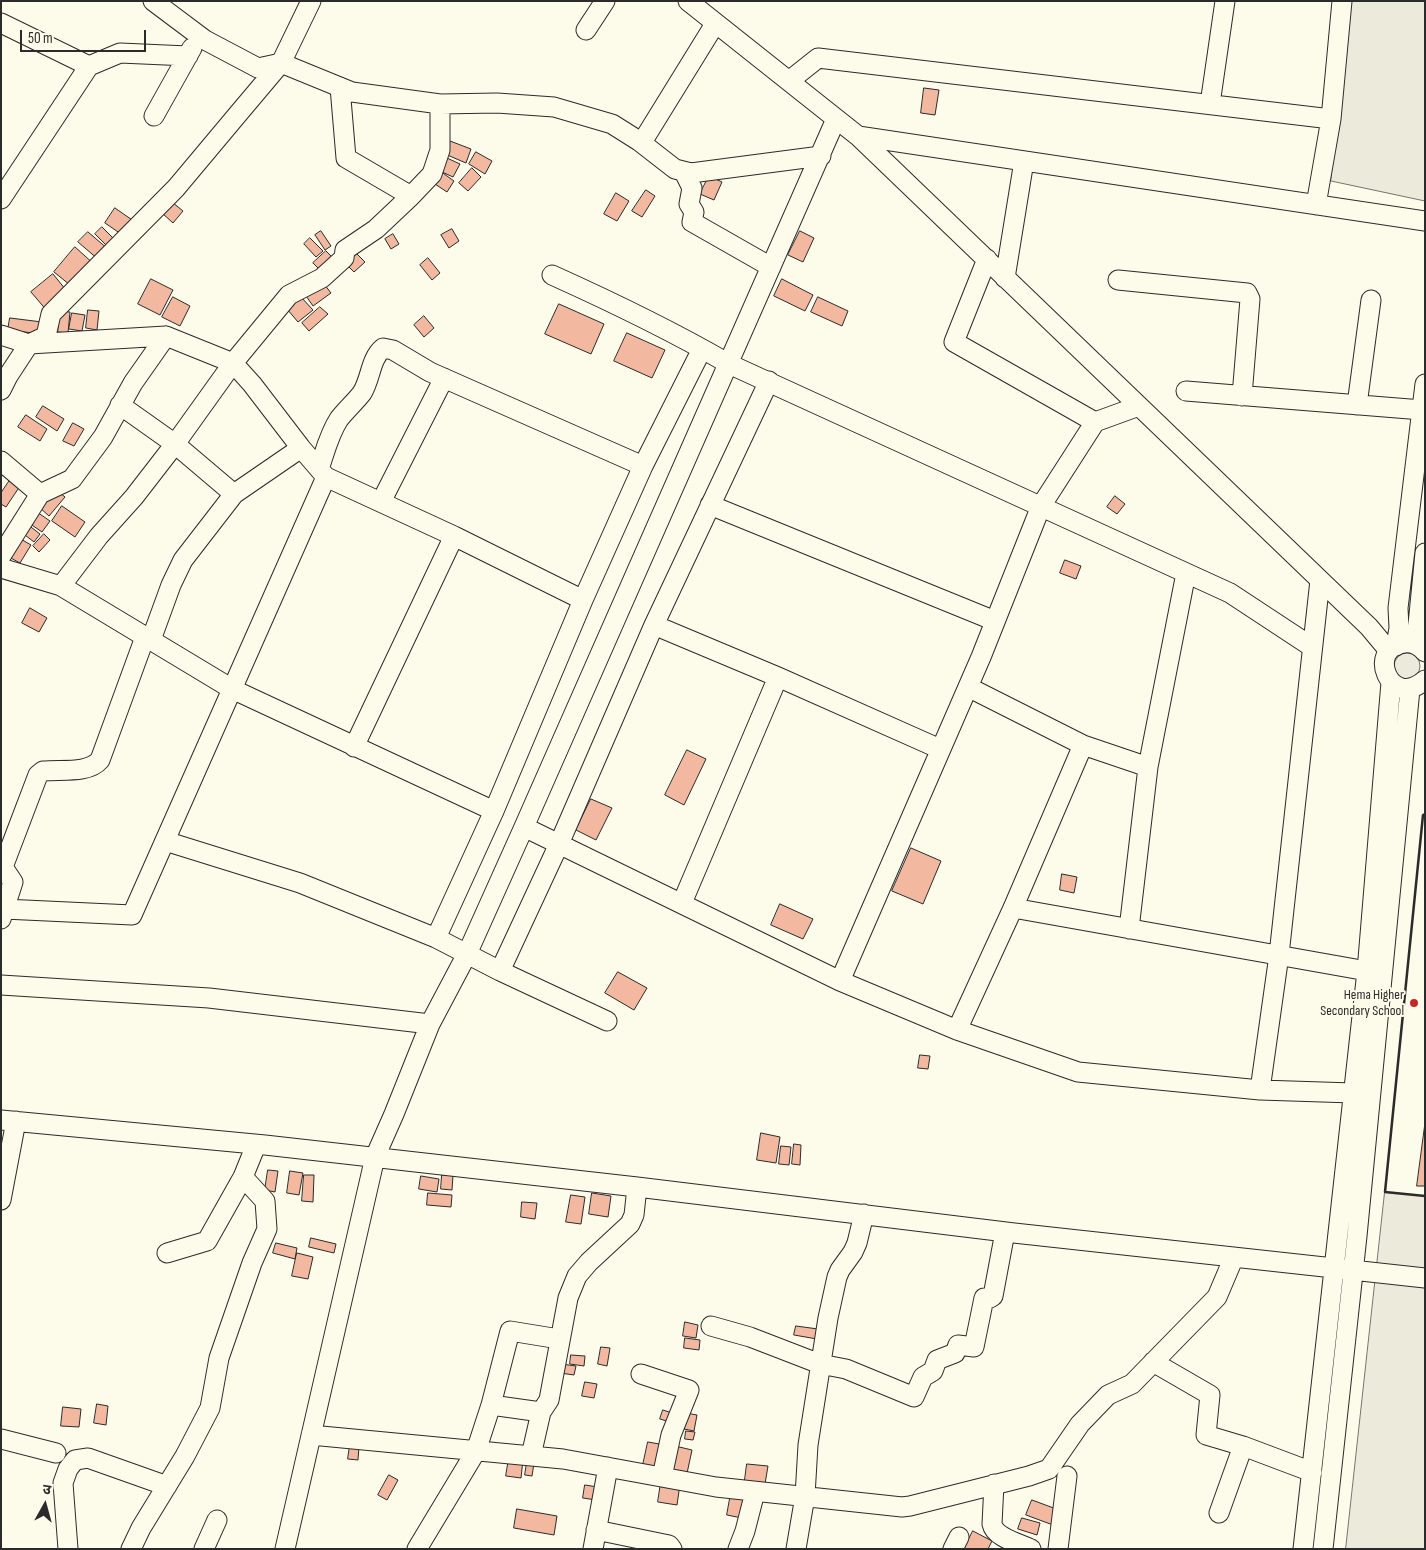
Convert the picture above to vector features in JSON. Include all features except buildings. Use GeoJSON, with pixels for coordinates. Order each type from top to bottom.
{"type":"FeatureCollection","features":[{"type":"Feature","properties":{"kind":"street"},"geometry":{"type":"LineString","coordinates":[[153,1],[199,36],[258,68],[281,63],[352,92],[440,104],[497,103],[554,106],[612,124],[639,141],[675,169],[684,172],[691,173],[821,156]]}},
{"type":"Feature","properties":{"kind":"street"},"geometry":{"type":"LineString","coordinates":[[1,390],[29,344],[46,336],[51,314],[176,188],[281,63],[311,1]]}},
{"type":"Feature","properties":{"kind":"street"},"geometry":{"type":"LineString","coordinates":[[586,30],[605,1]]}},
{"type":"Feature","properties":{"kind":"street"},"geometry":{"type":"LineString","coordinates":[[688,1],[858,136],[1392,649]]}},
{"type":"Feature","properties":{"kind":"street"},"geometry":{"type":"LineString","coordinates":[[1210,104],[1225,1]]}},
{"type":"Feature","properties":{"kind":"street"},"geometry":{"type":"LineString","coordinates":[[1316,205],[1331,119],[1342,1]]}},
{"type":"Feature","properties":{"kind":"street"},"geometry":{"type":"LineString","coordinates":[[1,23],[89,66]]}},
{"type":"Feature","properties":{"kind":"street"},"geometry":{"type":"LineString","coordinates":[[639,141],[644,139],[715,24]]}},
{"type":"Feature","properties":{"kind":"street"},"geometry":{"type":"LineString","coordinates":[[154,116],[199,36]]}},
{"type":"Feature","properties":{"kind":"street"},"geometry":{"type":"LineString","coordinates":[[1,199],[89,66],[120,53],[188,56]]}},
{"type":"Feature","properties":{"kind":"street"},"geometry":{"type":"LineString","coordinates":[[789,81],[818,58],[1331,119]]}},
{"type":"Feature","properties":{"kind":"street"},"geometry":{"type":"LineString","coordinates":[[340,87],[346,158],[412,196]]}},
{"type":"Feature","properties":{"kind":"street"},"geometry":{"type":"LineString","coordinates":[[71,592],[99,536],[180,449],[233,363],[289,295],[322,278],[344,258],[345,250],[376,229],[412,196],[432,174],[440,150],[440,104]]}},
{"type":"Feature","properties":{"kind":"street"},"geometry":{"type":"LineString","coordinates":[[285,1549],[375,1157],[430,1024],[467,954],[524,827],[836,119]]}},
{"type":"Feature","properties":{"kind":"street"},"geometry":{"type":"LineString","coordinates":[[858,136],[1425,221]]}},
{"type":"Feature","properties":{"kind":"street"},"geometry":{"type":"LineString","coordinates":[[1005,278],[1024,161]]}},
{"type":"Feature","properties":{"kind":"street"},"geometry":{"type":"LineString","coordinates":[[684,172],[692,188],[689,204],[694,212],[692,222],[771,267]]}},
{"type":"Feature","properties":{"kind":"street"},"geometry":{"type":"LineString","coordinates":[[986,259],[954,342],[1096,422]]}},
{"type":"Feature","properties":{"kind":"street"},"geometry":{"type":"LineString","coordinates":[[552,275],[702,348],[729,364],[1230,593],[1312,648]]}},
{"type":"Feature","properties":{"kind":"street"},"geometry":{"type":"LineString","coordinates":[[1118,280],[1248,294],[1250,299],[1242,396]]}},
{"type":"Feature","properties":{"kind":"street"},"geometry":{"type":"LineString","coordinates":[[1357,405],[1371,300]]}},
{"type":"Feature","properties":{"kind":"street"},"geometry":{"type":"LineString","coordinates":[[1,335],[29,344],[166,336],[233,363],[323,473],[583,600]]}},
{"type":"Feature","properties":{"kind":"street"},"geometry":{"type":"LineString","coordinates":[[1,556],[40,494],[72,479],[103,437],[133,383],[166,336]]}},
{"type":"Feature","properties":{"kind":"street"},"geometry":{"type":"LineString","coordinates":[[301,448],[234,494],[183,560],[148,639],[100,760],[96,765],[89,768],[43,771],[38,774],[2,867],[13,882],[3,914],[132,916],[232,689],[323,473],[332,430],[340,417],[362,393],[369,379],[377,353],[383,348],[393,350],[430,372],[643,466]]}},
{"type":"Feature","properties":{"kind":"street"},"geometry":{"type":"LineString","coordinates":[[436,938],[494,811],[583,600],[643,466],[702,348]]}},
{"type":"Feature","properties":{"kind":"street"},"geometry":{"type":"LineString","coordinates":[[381,502],[444,378]]}},
{"type":"Feature","properties":{"kind":"street"},"geometry":{"type":"LineString","coordinates":[[500,971],[654,625],[769,381]]}},
{"type":"Feature","properties":{"kind":"street"},"geometry":{"type":"LineString","coordinates":[[1323,1549],[1419,686],[1401,688],[1391,682],[1384,669],[1385,660],[1392,649],[1399,628],[1398,608],[1425,384]]}},
{"type":"Feature","properties":{"kind":"street"},"geometry":{"type":"LineString","coordinates":[[1186,391],[1422,410]]}},
{"type":"Feature","properties":{"kind":"street"},"geometry":{"type":"LineString","coordinates":[[120,405],[180,449],[234,494]]}},
{"type":"Feature","properties":{"kind":"street"},"geometry":{"type":"LineString","coordinates":[[840,981],[968,687],[1041,506],[1096,422],[1139,406]]}},
{"type":"Feature","properties":{"kind":"street"},"geometry":{"type":"LineString","coordinates":[[1,461],[40,494]]}},
{"type":"Feature","properties":{"kind":"street"},"geometry":{"type":"LineString","coordinates":[[710,505],[995,621]]}},
{"type":"Feature","properties":{"kind":"street"},"geometry":{"type":"LineString","coordinates":[[354,747],[454,536]]}},
{"type":"Feature","properties":{"kind":"street"},"geometry":{"type":"LineString","coordinates":[[1392,649],[1404,643],[1421,648],[1418,611],[1425,553]]}},
{"type":"Feature","properties":{"kind":"street"},"geometry":{"type":"LineString","coordinates":[[1,568],[71,592],[232,689],[494,811]]}},
{"type":"Feature","properties":{"kind":"street"},"geometry":{"type":"LineString","coordinates":[[1129,929],[1148,767],[1186,573]]}},
{"type":"Feature","properties":{"kind":"street"},"geometry":{"type":"LineString","coordinates":[[1260,1090],[1279,955],[1320,580]]}},
{"type":"Feature","properties":{"kind":"street"},"geometry":{"type":"LineString","coordinates":[[654,625],[778,677],[940,749]]}},
{"type":"Feature","properties":{"kind":"street"},"geometry":{"type":"LineString","coordinates":[[682,903],[778,677]]}},
{"type":"Feature","properties":{"kind":"street"},"geometry":{"type":"LineString","coordinates":[[1303,1549],[1367,971],[1391,682]]}},
{"type":"Feature","properties":{"kind":"street"},"geometry":{"type":"LineString","coordinates":[[968,687],[1083,745],[1148,767]]}},
{"type":"Feature","properties":{"kind":"street"},"geometry":{"type":"LineString","coordinates":[[957,1030],[1013,908],[1083,745]]}},
{"type":"Feature","properties":{"kind":"street"},"geometry":{"type":"LineString","coordinates":[[524,827],[840,981],[957,1030],[1078,1072],[1260,1090],[1353,1093]]}},
{"type":"Feature","properties":{"kind":"street"},"geometry":{"type":"LineString","coordinates":[[165,840],[300,884],[436,938],[500,971],[607,1021]]}},
{"type":"Feature","properties":{"kind":"street"},"geometry":{"type":"LineString","coordinates":[[1013,908],[1367,971]]}},
{"type":"Feature","properties":{"kind":"street"},"geometry":{"type":"LineString","coordinates":[[1,985],[209,998],[430,1024]]}},
{"type":"Feature","properties":{"kind":"street"},"geometry":{"type":"LineString","coordinates":[[1,1200],[8,1120],[375,1157],[1005,1232],[1425,1278]]}},
{"type":"Feature","properties":{"kind":"street"},"geometry":{"type":"LineString","coordinates":[[167,1253],[207,1241],[243,1177],[256,1145]]}},
{"type":"Feature","properties":{"kind":"street"},"geometry":{"type":"LineString","coordinates":[[131,1549],[141,1528],[185,1456],[210,1408],[218,1358],[252,1263],[267,1229],[266,1200],[243,1177]]}},
{"type":"Feature","properties":{"kind":"street"},"geometry":{"type":"LineString","coordinates":[[531,1456],[541,1412],[549,1400],[568,1298],[577,1276],[589,1262],[630,1224],[634,1214],[637,1187]]}},
{"type":"Feature","properties":{"kind":"street"},"geometry":{"type":"LineString","coordinates":[[796,1549],[805,1496],[808,1445],[828,1318],[837,1277],[857,1243],[864,1214]]}},
{"type":"Feature","properties":{"kind":"street"},"geometry":{"type":"LineString","coordinates":[[711,1326],[750,1337],[820,1364],[846,1369],[912,1398],[916,1396],[923,1377],[933,1371],[936,1360],[956,1353],[958,1345],[974,1347],[984,1298],[993,1296],[1005,1232]]}},
{"type":"Feature","properties":{"kind":"street"},"geometry":{"type":"LineString","coordinates":[[310,1435],[563,1459],[755,1492],[902,1507],[1029,1476],[1049,1469],[1080,1424],[1108,1395],[1132,1384],[1217,1297],[1234,1257]]}},
{"type":"Feature","properties":{"kind":"street"},"geometry":{"type":"LineString","coordinates":[[417,1549],[476,1451],[491,1406],[510,1331],[559,1339]]}},
{"type":"Feature","properties":{"kind":"street"},"geometry":{"type":"LineString","coordinates":[[1153,1362],[1210,1395],[1206,1435],[1244,1446],[1312,1472]]}},
{"type":"Feature","properties":{"kind":"street"},"geometry":{"type":"LineString","coordinates":[[641,1374],[689,1390],[671,1435],[662,1477]]}},
{"type":"Feature","properties":{"kind":"street"},"geometry":{"type":"LineString","coordinates":[[491,1406],[541,1412]]}},
{"type":"Feature","properties":{"kind":"street"},"geometry":{"type":"LineString","coordinates":[[1,1439],[56,1452]]}},
{"type":"Feature","properties":{"kind":"street"},"geometry":{"type":"LineString","coordinates":[[1219,1513],[1244,1446]]}},
{"type":"Feature","properties":{"kind":"street"},"geometry":{"type":"LineString","coordinates":[[68,1549],[63,1483],[68,1468],[75,1460],[88,1458],[167,1486]]}},
{"type":"Feature","properties":{"kind":"street"},"geometry":{"type":"LineString","coordinates":[[592,1549],[608,1467]]}},
{"type":"Feature","properties":{"kind":"street"},"geometry":{"type":"LineString","coordinates":[[1058,1549],[1067,1476]]}},
{"type":"Feature","properties":{"kind":"street"},"geometry":{"type":"LineString","coordinates":[[994,1484],[993,1530],[1031,1549]]}},
{"type":"Feature","properties":{"kind":"street"},"geometry":{"type":"LineString","coordinates":[[738,1549],[745,1531],[755,1492]]}},
{"type":"Feature","properties":{"kind":"street"},"geometry":{"type":"LineString","coordinates":[[204,1549],[217,1520]]}},
{"type":"Feature","properties":{"kind":"street"},"geometry":{"type":"LineString","coordinates":[[596,1530],[669,1546],[672,1549]]}},
{"type":"Feature","properties":{"kind":"shaded area"},"geometry":{"type":"Polygon","coordinates":[[[1351,1],[1425,1],[1425,201],[1331,181],[1351,1]]]}},
{"type":"Feature","properties":{"kind":"shaded area"},"geometry":{"type":"Polygon","coordinates":[[[1407,653],[1416,657],[1420,666],[1416,675],[1407,679],[1398,675],[1394,666],[1398,657],[1407,653]]]}},
{"type":"Feature","properties":{"kind":"shaded area"},"geometry":{"type":"Polygon","coordinates":[[[1385,1192],[1425,1196],[1425,1549],[1346,1549],[1385,1192]]]}},
{"type":"Feature","properties":{"kind":"wall"},"geometry":{"type":"LineString","coordinates":[[1425,814],[1423,815],[1385,1192],[1425,1196]]}},
{"type":"Feature","properties":{"kind":"place","name":"Hema Higher Secondary School"},"geometry":{"type":"Point","coordinates":[1414,1003]}}]}
